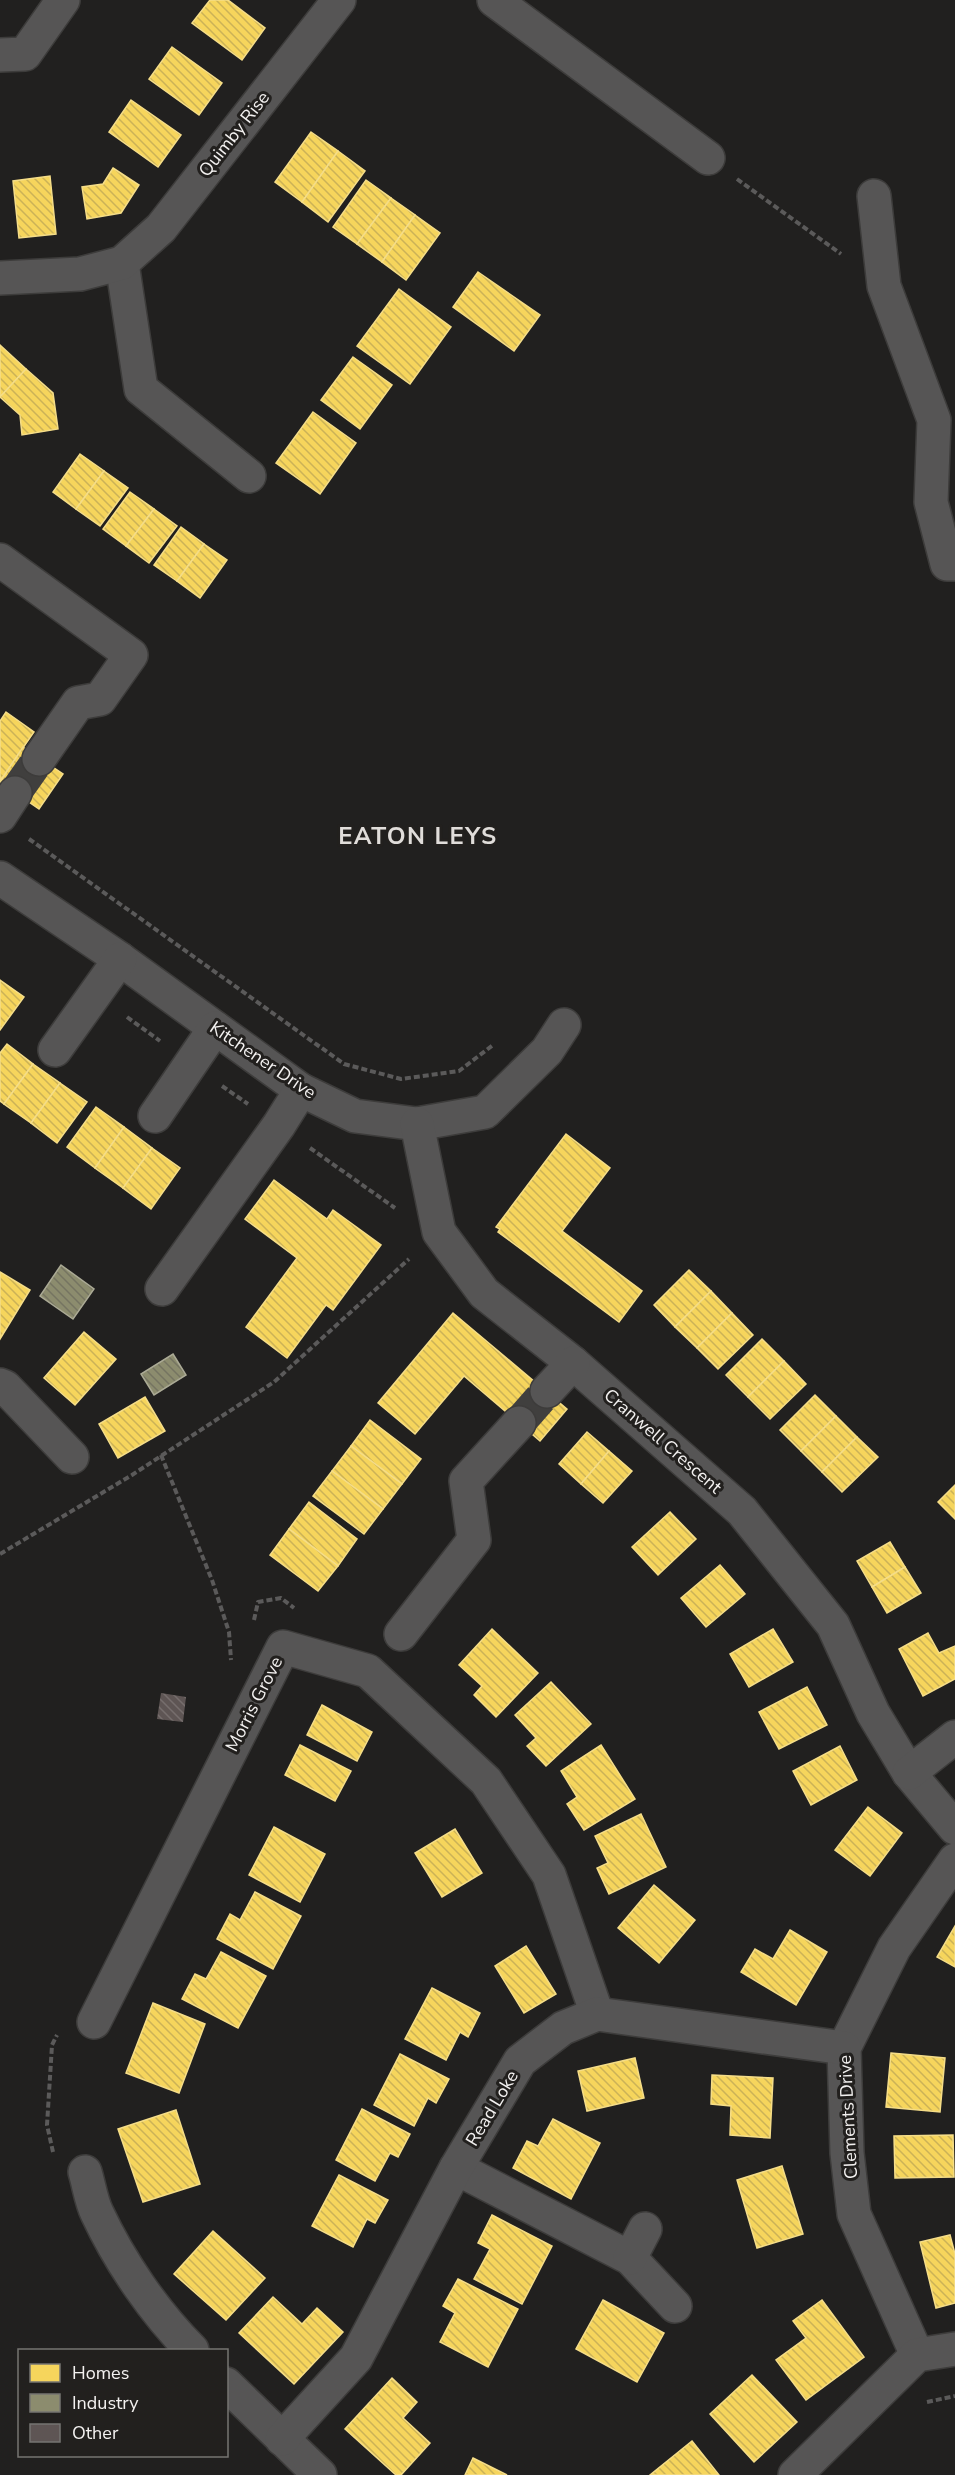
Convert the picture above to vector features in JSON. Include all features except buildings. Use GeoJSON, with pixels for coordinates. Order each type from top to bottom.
{"type":"FeatureCollection","features":[{"type":"Feature","properties":{"kind":"street"},"geometry":{"type":"LineString","coordinates":[[0,55],[25,54],[63,0]]}},
{"type":"Feature","properties":{"kind":"street","name":"Quimby Rise"},"geometry":{"type":"LineString","coordinates":[[0,278],[80,274],[122,263],[161,228],[339,0]]}},
{"type":"Feature","properties":{"kind":"street"},"geometry":{"type":"LineString","coordinates":[[494,0],[708,158]]}},
{"type":"Feature","properties":{"kind":"street"},"geometry":{"type":"LineString","coordinates":[[874,196],[884,286],[934,420],[931,502],[947,564],[955,564]]}},
{"type":"Feature","properties":{"kind":"street"},"geometry":{"type":"LineString","coordinates":[[122,263],[141,389],[249,476]]}},
{"type":"Feature","properties":{"kind":"street"},"geometry":{"type":"LineString","coordinates":[[0,560],[131,655],[100,699],[78,703],[39,759]]}},
{"type":"Feature","properties":{"kind":"street","name":"Kitchener Drive"},"geometry":{"type":"LineString","coordinates":[[0,878],[120,959],[301,1090],[355,1116],[417,1124],[485,1112],[547,1051],[564,1025]]}},
{"type":"Feature","properties":{"kind":"street"},"geometry":{"type":"LineString","coordinates":[[55,1050],[120,959]]}},
{"type":"Feature","properties":{"kind":"street"},"geometry":{"type":"LineString","coordinates":[[155,1116],[214,1028]]}},
{"type":"Feature","properties":{"kind":"street"},"geometry":{"type":"LineString","coordinates":[[162,1289],[279,1125],[301,1090]]}},
{"type":"Feature","properties":{"kind":"street","name":"Cranwell Crescent"},"geometry":{"type":"LineString","coordinates":[[417,1124],[439,1232],[484,1293],[573,1363],[742,1511],[833,1625],[873,1713],[909,1773],[955,1828]]}},
{"type":"Feature","properties":{"kind":"street"},"geometry":{"type":"LineString","coordinates":[[547,1391],[573,1363]]}},
{"type":"Feature","properties":{"kind":"street"},"geometry":{"type":"LineString","coordinates":[[0,1385],[5,1387],[72,1457]]}},
{"type":"Feature","properties":{"kind":"street"},"geometry":{"type":"LineString","coordinates":[[401,1634],[474,1540],[466,1481],[519,1423]]}},
{"type":"Feature","properties":{"kind":"street","name":"Morris Grove"},"geometry":{"type":"LineString","coordinates":[[93,2022],[283,1647],[368,1671],[486,1781],[549,1875],[597,2014]]}},
{"type":"Feature","properties":{"kind":"street"},"geometry":{"type":"LineString","coordinates":[[909,1773],[955,1737]]}},
{"type":"Feature","properties":{"kind":"street","name":"Clements Drive"},"geometry":{"type":"LineString","coordinates":[[917,2355],[854,2214],[847,2153],[844,2048],[894,1948],[955,1860]]}},
{"type":"Feature","properties":{"kind":"street"},"geometry":{"type":"LineString","coordinates":[[597,2014],[844,2048]]}},
{"type":"Feature","properties":{"kind":"street","name":"Read Loke"},"geometry":{"type":"LineString","coordinates":[[282,2439],[356,2358],[456,2168],[520,2061],[564,2028],[597,2014]]}},
{"type":"Feature","properties":{"kind":"street"},"geometry":{"type":"LineString","coordinates":[[456,2168],[630,2258],[675,2306]]}},
{"type":"Feature","properties":{"kind":"street"},"geometry":{"type":"LineString","coordinates":[[85,2172],[96,2211],[135,2278],[176,2334],[191,2349]]}},
{"type":"Feature","properties":{"kind":"street"},"geometry":{"type":"LineString","coordinates":[[630,2258],[645,2229]]}},
{"type":"Feature","properties":{"kind":"street"},"geometry":{"type":"LineString","coordinates":[[795,2475],[917,2355],[955,2349]]}},
{"type":"Feature","properties":{"kind":"street"},"geometry":{"type":"LineString","coordinates":[[228,2386],[320,2475]]}},
{"type":"Feature","properties":{"kind":"path"},"geometry":{"type":"LineString","coordinates":[[708,158],[884,286]]}},
{"type":"Feature","properties":{"kind":"path"},"geometry":{"type":"LineString","coordinates":[[29,838],[344,1064],[401,1079],[459,1071],[494,1044]]}},
{"type":"Feature","properties":{"kind":"path"},"geometry":{"type":"LineString","coordinates":[[0,1554],[132,1475],[273,1382],[439,1232]]}},
{"type":"Feature","properties":{"kind":"path"},"geometry":{"type":"LineString","coordinates":[[253,1623],[258,1602],[281,1598],[297,1610]]}},
{"type":"Feature","properties":{"kind":"tunnel"},"geometry":{"type":"LineString","coordinates":[[15,793],[39,759]]}},
{"type":"Feature","properties":{"kind":"tunnel"},"geometry":{"type":"LineString","coordinates":[[519,1423],[547,1391]]}},
{"type":"Feature","properties":{"kind":"district","name":"EATON LEYS"},"geometry":{"type":"Point","coordinates":[418,836]}}]}
